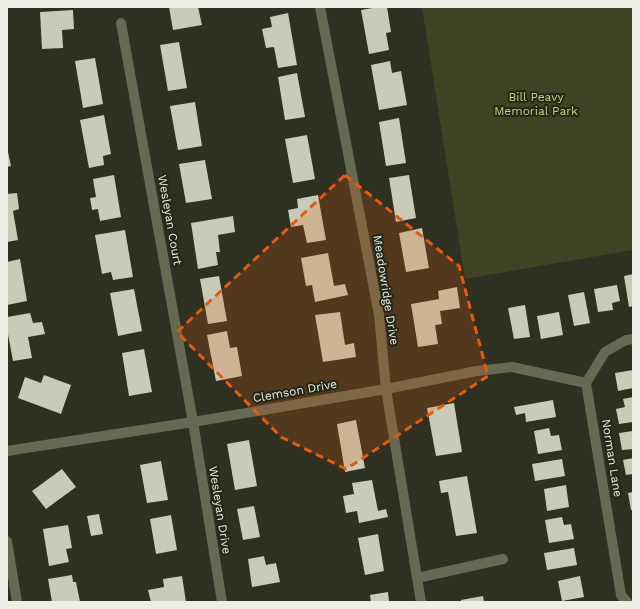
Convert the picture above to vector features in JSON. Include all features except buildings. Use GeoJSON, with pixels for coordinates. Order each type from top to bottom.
{"type":"FeatureCollection","features":[{"type":"Feature","properties":{"kind":"street","name":"Meadowridge Drive"},"geometry":{"type":"LineString","coordinates":[[320,7],[379,315],[386,388],[421,602]]}},
{"type":"Feature","properties":{"kind":"street","name":"Wesleyan Court"},"geometry":{"type":"LineString","coordinates":[[121,23],[193,422]]}},
{"type":"Feature","properties":{"kind":"street"},"geometry":{"type":"LineString","coordinates":[[586,383],[605,352],[626,340],[633,339]]}},
{"type":"Feature","properties":{"kind":"street","name":"Clemson Drive"},"geometry":{"type":"LineString","coordinates":[[7,451],[193,422],[477,371],[512,367],[586,383]]}},
{"type":"Feature","properties":{"kind":"street","name":"Norman Lane"},"geometry":{"type":"LineString","coordinates":[[586,383],[621,595],[627,602]]}},
{"type":"Feature","properties":{"kind":"street","name":"Wesleyan Drive"},"geometry":{"type":"LineString","coordinates":[[193,422],[222,602]]}},
{"type":"Feature","properties":{"kind":"street"},"geometry":{"type":"LineString","coordinates":[[7,541],[17,602]]}},
{"type":"Feature","properties":{"kind":"street"},"geometry":{"type":"LineString","coordinates":[[417,578],[503,559]]}},
{"type":"Feature","properties":{"kind":"highlighted area"},"geometry":{"type":"Polygon","coordinates":[[[345,175],[459,266],[488,376],[346,469],[281,437],[177,332],[345,175]]]}},
{"type":"Feature","properties":{"kind":"green space","name":"Bill Peavy Memorial Park"},"geometry":{"type":"Polygon","coordinates":[[[422,7],[633,7],[633,250],[465,279],[422,7]]]}}]}
